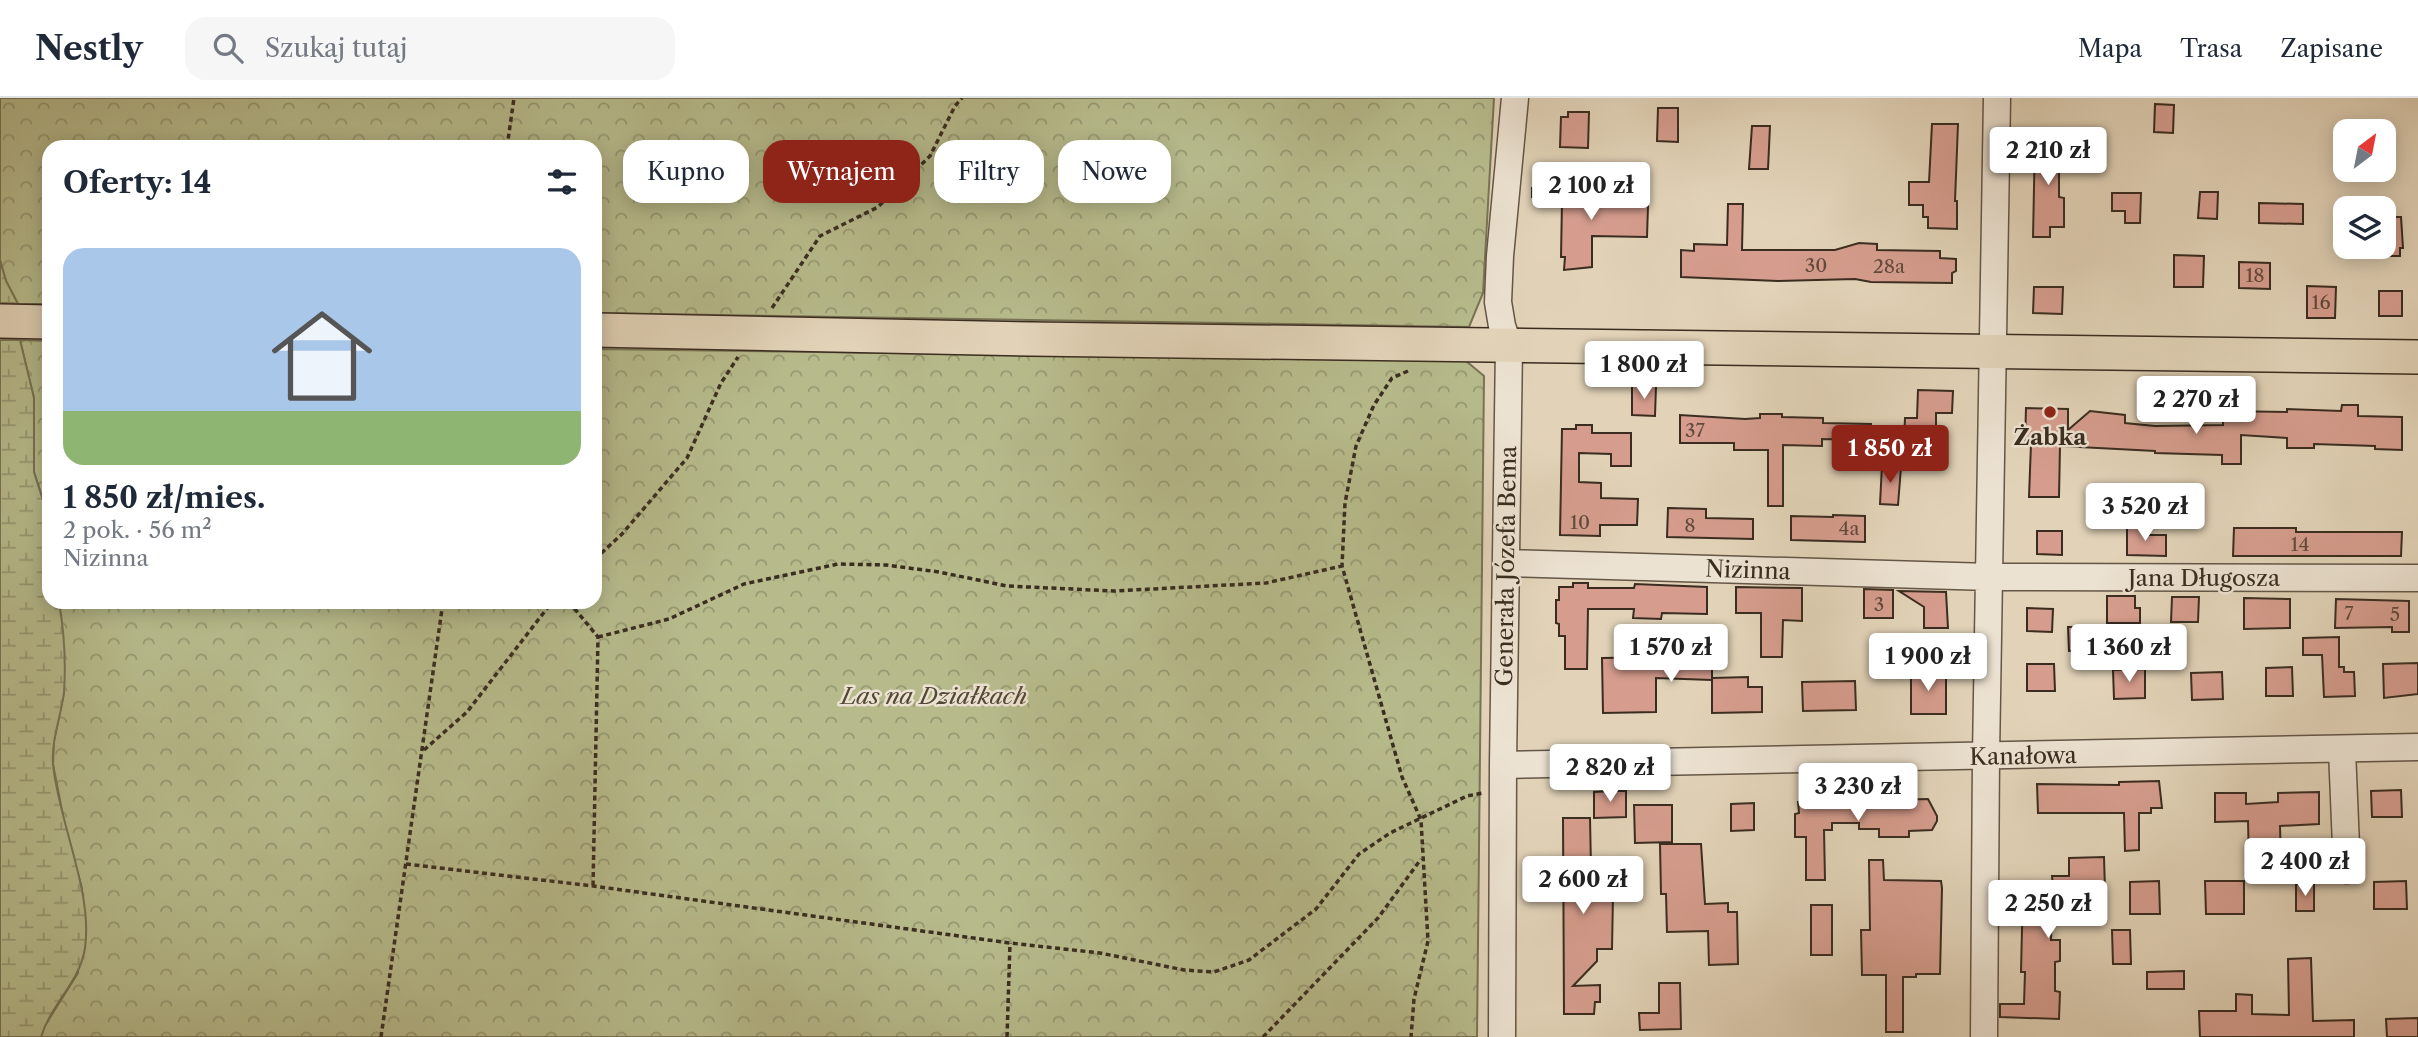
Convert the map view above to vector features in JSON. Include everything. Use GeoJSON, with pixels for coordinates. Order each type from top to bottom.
{"type":"FeatureCollection","features":[{"type":"Feature","properties":{"kind":"main road"},"geometry":{"type":"LineString","coordinates":[[0,321],[42,322]]}},
{"type":"Feature","properties":{"kind":"main road"},"geometry":{"type":"LineString","coordinates":[[602,330],[1045,340],[2418,357]]}},
{"type":"Feature","properties":{"kind":"street","name":"Generała Józefa Bema"},"geometry":{"type":"LineString","coordinates":[[1502,1037],[1509,346],[1498,302],[1516,98]]}},
{"type":"Feature","properties":{"kind":"street"},"geometry":{"type":"LineString","coordinates":[[1984,1037],[1997,98]]}},
{"type":"Feature","properties":{"kind":"street","name":"Nizinna"},"geometry":{"type":"LineString","coordinates":[[1506,564],[1990,577]]}},
{"type":"Feature","properties":{"kind":"street","name":"Jana Długosza"},"geometry":{"type":"LineString","coordinates":[[1990,577],[2418,578]]}},
{"type":"Feature","properties":{"kind":"street","name":"Kanałowa"},"geometry":{"type":"LineString","coordinates":[[1503,778],[1986,756],[2418,747]]}},
{"type":"Feature","properties":{"kind":"street"},"geometry":{"type":"LineString","coordinates":[[2342,750],[2347,870]]}},
{"type":"Feature","properties":{"kind":"path"},"geometry":{"type":"LineString","coordinates":[[508,140],[514,98]]}},
{"type":"Feature","properties":{"kind":"path"},"geometry":{"type":"LineString","coordinates":[[602,553],[622,534],[687,458],[721,383],[820,236],[878,207],[904,183],[930,156],[955,106],[962,98]]}},
{"type":"Feature","properties":{"kind":"path"},"geometry":{"type":"LineString","coordinates":[[1409,370],[1392,378],[1374,405],[1356,446],[1345,503],[1342,566],[1402,777],[1421,820],[1428,941],[1413,999],[1411,1037]]}},
{"type":"Feature","properties":{"kind":"path"},"geometry":{"type":"LineString","coordinates":[[598,637],[669,619],[744,584],[838,564],[886,565],[1007,586],[1114,591],[1266,583],[1342,566]]}},
{"type":"Feature","properties":{"kind":"path"},"geometry":{"type":"LineString","coordinates":[[381,1037],[442,609]]}},
{"type":"Feature","properties":{"kind":"path"},"geometry":{"type":"LineString","coordinates":[[422,751],[467,712],[547,609]]}},
{"type":"Feature","properties":{"kind":"path"},"geometry":{"type":"LineString","coordinates":[[575,609],[598,637],[593,886]]}},
{"type":"Feature","properties":{"kind":"path"},"geometry":{"type":"LineString","coordinates":[[405,864],[1100,953],[1184,970],[1214,972],[1250,960],[1316,909],[1359,854],[1390,833],[1503,778]]}},
{"type":"Feature","properties":{"kind":"path"},"geometry":{"type":"LineString","coordinates":[[1264,1037],[1378,918],[1423,857]]}},
{"type":"Feature","properties":{"kind":"path"},"geometry":{"type":"LineString","coordinates":[[1007,1037],[1010,943]]}},
{"type":"Feature","properties":{"kind":"green space"},"geometry":{"type":"Polygon","coordinates":[[[0,98],[1494,98],[1483,293],[1469,327],[602,313],[602,140],[42,140],[42,304],[18,304],[6,281],[0,260],[0,98]]]}},
{"type":"Feature","properties":{"kind":"green space"},"geometry":{"type":"Polygon","coordinates":[[[0,260],[6,281],[18,304],[0,303],[0,260]]]}},
{"type":"Feature","properties":{"kind":"green space"},"geometry":{"type":"Polygon","coordinates":[[[0,340],[20,340],[34,398],[34,472],[42,497],[42,609],[60,609],[64,647],[64,692],[53,765],[80,881],[86,926],[82,960],[41,1037],[0,1037],[0,340]]]}},
{"type":"Feature","properties":{"kind":"green space"},"geometry":{"type":"Polygon","coordinates":[[[20,340],[42,341],[42,497],[34,472],[34,398],[20,340]]]}},
{"type":"Feature","properties":{"kind":"green space","name":"Las na Działkach"},"geometry":{"type":"Polygon","coordinates":[[[602,349],[1466,361],[1484,376],[1477,1037],[41,1037],[44,1027],[78,973],[82,888],[66,831],[53,764],[54,741],[64,693],[60,609],[602,609],[602,349]]]}},
{"type":"Feature","properties":{"kind":"building"},"geometry":{"type":"Polygon","coordinates":[[[2155,104],[2174,105],[2173,133],[2154,132],[2155,104]]]}},
{"type":"Feature","properties":{"kind":"building"},"geometry":{"type":"Polygon","coordinates":[[[1658,108],[1678,108],[1678,142],[1657,141],[1658,108]]]}},
{"type":"Feature","properties":{"kind":"building"},"geometry":{"type":"Polygon","coordinates":[[[1568,112],[1589,112],[1588,148],[1560,147],[1561,117],[1568,117],[1568,112]]]}},
{"type":"Feature","properties":{"kind":"building"},"geometry":{"type":"Polygon","coordinates":[[[1932,124],[1958,124],[1955,201],[1957,229],[1928,228],[1928,217],[1923,217],[1923,205],[1909,205],[1909,182],[1929,182],[1932,124]]]}},
{"type":"Feature","properties":{"kind":"building"},"geometry":{"type":"Polygon","coordinates":[[[1752,126],[1770,126],[1768,169],[1749,169],[1752,126]]]}},
{"type":"Feature","properties":{"kind":"building"},"geometry":{"type":"Polygon","coordinates":[[[2035,140],[2068,141],[2067,160],[2059,160],[2059,197],[2064,198],[2064,227],[2050,227],[2050,237],[2033,237],[2035,140]]]}},
{"type":"Feature","properties":{"kind":"building"},"geometry":{"type":"Polygon","coordinates":[[[1593,187],[1593,205],[1648,206],[1647,237],[1592,236],[1592,267],[1564,270],[1565,257],[1561,257],[1562,201],[1532,197],[1532,188],[1593,187]]]}},
{"type":"Feature","properties":{"kind":"building"},"geometry":{"type":"Polygon","coordinates":[[[2200,192],[2218,192],[2217,219],[2198,218],[2200,192]]]}},
{"type":"Feature","properties":{"kind":"building"},"geometry":{"type":"Polygon","coordinates":[[[2112,193],[2141,193],[2140,223],[2125,223],[2125,211],[2112,211],[2112,193]]]}},
{"type":"Feature","properties":{"kind":"building"},"geometry":{"type":"Polygon","coordinates":[[[2259,203],[2303,204],[2303,224],[2259,223],[2259,203]]]}},
{"type":"Feature","properties":{"kind":"building"},"geometry":{"type":"Polygon","coordinates":[[[1728,204],[1743,204],[1742,250],[1835,250],[1859,243],[1877,244],[1877,250],[1940,251],[1940,258],[1956,259],[1956,271],[1952,273],[1952,283],[1681,277],[1681,250],[1694,251],[1694,244],[1727,245],[1728,204]]]}},
{"type":"Feature","properties":{"kind":"building"},"geometry":{"type":"Polygon","coordinates":[[[2396,217],[2401,217],[2403,248],[2400,248],[2400,256],[2396,256],[2396,217]]]}},
{"type":"Feature","properties":{"kind":"building"},"geometry":{"type":"Polygon","coordinates":[[[2174,255],[2204,256],[2203,287],[2174,287],[2174,255]]]}},
{"type":"Feature","properties":{"kind":"building"},"geometry":{"type":"Polygon","coordinates":[[[2239,262],[2270,263],[2270,289],[2239,288],[2239,262]]]}},
{"type":"Feature","properties":{"kind":"building"},"geometry":{"type":"Polygon","coordinates":[[[2307,286],[2336,287],[2335,318],[2307,318],[2307,286]]]}},
{"type":"Feature","properties":{"kind":"building"},"geometry":{"type":"Polygon","coordinates":[[[2034,287],[2063,287],[2062,314],[2033,313],[2034,287]]]}},
{"type":"Feature","properties":{"kind":"building"},"geometry":{"type":"Polygon","coordinates":[[[2379,291],[2402,291],[2402,316],[2379,316],[2379,291]]]}},
{"type":"Feature","properties":{"kind":"building"},"geometry":{"type":"Polygon","coordinates":[[[1632,386],[1656,386],[1655,416],[1632,415],[1632,386]]]}},
{"type":"Feature","properties":{"kind":"building"},"geometry":{"type":"Polygon","coordinates":[[[1918,390],[1953,391],[1952,413],[1936,413],[1936,443],[1904,443],[1905,418],[1917,418],[1918,390]]]}},
{"type":"Feature","properties":{"kind":"building"},"geometry":{"type":"Polygon","coordinates":[[[2342,405],[2358,405],[2358,416],[2402,417],[2402,450],[2375,449],[2375,446],[2314,444],[2314,448],[2287,448],[2287,438],[2241,435],[2241,464],[2222,464],[2222,455],[2060,446],[2059,497],[2029,497],[2031,444],[2025,443],[2026,408],[2068,409],[2068,430],[2090,411],[2125,415],[2125,423],[2155,426],[2223,425],[2223,411],[2341,411],[2342,405]]]}},
{"type":"Feature","properties":{"kind":"building"},"geometry":{"type":"Polygon","coordinates":[[[1760,414],[1823,418],[1823,423],[1871,424],[1870,440],[1822,439],[1822,446],[1783,445],[1783,506],[1768,506],[1768,450],[1734,450],[1734,443],[1680,443],[1680,415],[1745,419],[1760,418],[1760,414]]]}},
{"type":"Feature","properties":{"kind":"building"},"geometry":{"type":"Polygon","coordinates":[[[1576,425],[1592,425],[1592,433],[1631,433],[1631,466],[1611,466],[1611,454],[1579,453],[1579,482],[1601,483],[1601,498],[1638,499],[1637,525],[1600,525],[1600,536],[1560,535],[1562,429],[1576,429],[1576,425]]]}},
{"type":"Feature","properties":{"kind":"building"},"geometry":{"type":"Polygon","coordinates":[[[1882,465],[1901,467],[1898,505],[1880,504],[1882,465]]]}},
{"type":"Feature","properties":{"kind":"building"},"geometry":{"type":"Polygon","coordinates":[[[1668,508],[1706,509],[1706,518],[1753,519],[1753,539],[1667,537],[1668,508]]]}},
{"type":"Feature","properties":{"kind":"building"},"geometry":{"type":"Polygon","coordinates":[[[1791,516],[1865,516],[1865,542],[1791,540],[1791,516]]]}},
{"type":"Feature","properties":{"kind":"building"},"geometry":{"type":"Polygon","coordinates":[[[2127,526],[2143,526],[2143,535],[2166,535],[2166,556],[2127,555],[2127,526]]]}},
{"type":"Feature","properties":{"kind":"building"},"geometry":{"type":"Polygon","coordinates":[[[2234,528],[2296,528],[2296,532],[2402,532],[2401,556],[2233,556],[2234,528]]]}},
{"type":"Feature","properties":{"kind":"building"},"geometry":{"type":"Polygon","coordinates":[[[2037,531],[2062,531],[2062,555],[2037,554],[2037,531]]]}},
{"type":"Feature","properties":{"kind":"building"},"geometry":{"type":"Polygon","coordinates":[[[1573,583],[1588,583],[1588,588],[1634,588],[1635,584],[1707,587],[1707,614],[1662,613],[1661,619],[1633,618],[1634,609],[1588,609],[1587,669],[1565,669],[1565,636],[1559,636],[1556,600],[1559,600],[1559,587],[1573,587],[1573,583]]]}},
{"type":"Feature","properties":{"kind":"building"},"geometry":{"type":"Polygon","coordinates":[[[1736,587],[1802,588],[1802,621],[1783,620],[1782,657],[1761,657],[1761,613],[1736,613],[1736,587]]]}},
{"type":"Feature","properties":{"kind":"building"},"geometry":{"type":"Polygon","coordinates":[[[1864,589],[1893,590],[1893,618],[1864,618],[1864,589]]]}},
{"type":"Feature","properties":{"kind":"building"},"geometry":{"type":"Polygon","coordinates":[[[1899,591],[1946,592],[1948,628],[1924,628],[1924,607],[1899,591]]]}},
{"type":"Feature","properties":{"kind":"building"},"geometry":{"type":"Polygon","coordinates":[[[2107,596],[2135,596],[2135,608],[2140,608],[2140,623],[2107,623],[2107,596]]]}},
{"type":"Feature","properties":{"kind":"building"},"geometry":{"type":"Polygon","coordinates":[[[2172,597],[2199,597],[2198,622],[2171,622],[2172,597]]]}},
{"type":"Feature","properties":{"kind":"building"},"geometry":{"type":"Polygon","coordinates":[[[2244,598],[2290,599],[2290,628],[2244,629],[2244,598]]]}},
{"type":"Feature","properties":{"kind":"building"},"geometry":{"type":"Polygon","coordinates":[[[2336,599],[2409,601],[2409,632],[2392,632],[2392,627],[2335,628],[2336,599]]]}},
{"type":"Feature","properties":{"kind":"building"},"geometry":{"type":"Polygon","coordinates":[[[2027,608],[2053,609],[2052,632],[2027,631],[2027,608]]]}},
{"type":"Feature","properties":{"kind":"building"},"geometry":{"type":"Polygon","coordinates":[[[2068,627],[2088,627],[2089,650],[2069,651],[2068,627]]]}},
{"type":"Feature","properties":{"kind":"building"},"geometry":{"type":"Polygon","coordinates":[[[2339,637],[2339,667],[2344,667],[2344,672],[2354,672],[2355,696],[2324,697],[2322,655],[2303,655],[2303,638],[2339,637]]]}},
{"type":"Feature","properties":{"kind":"building"},"geometry":{"type":"Polygon","coordinates":[[[1712,657],[1712,678],[1748,677],[1748,687],[1762,687],[1762,712],[1712,713],[1712,680],[1656,678],[1656,712],[1603,713],[1602,658],[1712,657]]]}},
{"type":"Feature","properties":{"kind":"building"},"geometry":{"type":"Polygon","coordinates":[[[2418,663],[2418,694],[2384,698],[2383,664],[2418,663]]]}},
{"type":"Feature","properties":{"kind":"building"},"geometry":{"type":"Polygon","coordinates":[[[2027,664],[2054,664],[2055,691],[2027,691],[2027,664]]]}},
{"type":"Feature","properties":{"kind":"building"},"geometry":{"type":"Polygon","coordinates":[[[2292,667],[2293,696],[2266,696],[2266,668],[2292,667]]]}},
{"type":"Feature","properties":{"kind":"building"},"geometry":{"type":"Polygon","coordinates":[[[2145,669],[2145,698],[2114,699],[2113,670],[2145,669]]]}},
{"type":"Feature","properties":{"kind":"building"},"geometry":{"type":"Polygon","coordinates":[[[1911,672],[1946,673],[1946,714],[1911,714],[1911,672]]]}},
{"type":"Feature","properties":{"kind":"building"},"geometry":{"type":"Polygon","coordinates":[[[2222,672],[2223,699],[2192,700],[2191,673],[2222,672]]]}},
{"type":"Feature","properties":{"kind":"building"},"geometry":{"type":"Polygon","coordinates":[[[1855,681],[1856,710],[1803,711],[1802,682],[1855,681]]]}},
{"type":"Feature","properties":{"kind":"building"},"geometry":{"type":"Polygon","coordinates":[[[2159,781],[2162,808],[2151,808],[2151,813],[2139,813],[2139,850],[2125,851],[2124,813],[2038,813],[2037,784],[2119,785],[2119,782],[2159,781]]]}},
{"type":"Feature","properties":{"kind":"building"},"geometry":{"type":"Polygon","coordinates":[[[2401,790],[2402,817],[2372,817],[2371,791],[2401,790]]]}},
{"type":"Feature","properties":{"kind":"building"},"geometry":{"type":"Polygon","coordinates":[[[1626,791],[1626,817],[1594,818],[1594,792],[1626,791]]]}},
{"type":"Feature","properties":{"kind":"building"},"geometry":{"type":"Polygon","coordinates":[[[2319,792],[2319,824],[2280,826],[2281,862],[2249,863],[2248,821],[2215,822],[2215,793],[2246,793],[2246,804],[2278,802],[2278,793],[2319,792]]]}},
{"type":"Feature","properties":{"kind":"building"},"geometry":{"type":"Polygon","coordinates":[[[1928,799],[1937,821],[1932,830],[1909,831],[1909,837],[1879,837],[1879,829],[1859,829],[1859,823],[1832,823],[1832,830],[1824,830],[1825,880],[1806,880],[1806,837],[1795,837],[1798,802],[1928,799]]]}},
{"type":"Feature","properties":{"kind":"building"},"geometry":{"type":"Polygon","coordinates":[[[1754,803],[1754,830],[1731,831],[1731,804],[1754,803]]]}},
{"type":"Feature","properties":{"kind":"building"},"geometry":{"type":"Polygon","coordinates":[[[1634,805],[1672,805],[1672,842],[1635,843],[1634,805]]]}},
{"type":"Feature","properties":{"kind":"building"},"geometry":{"type":"Polygon","coordinates":[[[1563,818],[1590,818],[1591,868],[1600,868],[1600,877],[1607,877],[1607,895],[1613,895],[1612,949],[1597,949],[1597,961],[1573,986],[1600,985],[1600,1002],[1595,1002],[1594,1014],[1564,1014],[1563,818]]]}},
{"type":"Feature","properties":{"kind":"building"},"geometry":{"type":"Polygon","coordinates":[[[2313,843],[2330,843],[2331,861],[2313,861],[2313,843]]]}},
{"type":"Feature","properties":{"kind":"building"},"geometry":{"type":"Polygon","coordinates":[[[1660,844],[1701,844],[1705,904],[1728,903],[1728,912],[1737,912],[1738,964],[1709,965],[1708,931],[1667,932],[1666,894],[1661,894],[1660,844]]]}},
{"type":"Feature","properties":{"kind":"building"},"geometry":{"type":"Polygon","coordinates":[[[2104,857],[2105,890],[2053,889],[2051,940],[2060,940],[2060,961],[2055,962],[2055,991],[2060,992],[2059,1019],[2000,1017],[2000,1004],[2024,1004],[2025,972],[2021,972],[2023,887],[2053,888],[2052,876],[2069,876],[2069,858],[2104,857]]]}},
{"type":"Feature","properties":{"kind":"building"},"geometry":{"type":"Polygon","coordinates":[[[1869,860],[1883,860],[1884,880],[1941,881],[1940,974],[1903,977],[1903,1032],[1886,1032],[1886,975],[1862,975],[1861,930],[1870,930],[1869,860]]]}},
{"type":"Feature","properties":{"kind":"building"},"geometry":{"type":"Polygon","coordinates":[[[2159,881],[2160,914],[2130,914],[2130,882],[2159,881]]]}},
{"type":"Feature","properties":{"kind":"building"},"geometry":{"type":"Polygon","coordinates":[[[2205,881],[2244,881],[2244,914],[2206,914],[2205,881]]]}},
{"type":"Feature","properties":{"kind":"building"},"geometry":{"type":"Polygon","coordinates":[[[2406,881],[2407,909],[2374,909],[2374,882],[2406,881]]]}},
{"type":"Feature","properties":{"kind":"building"},"geometry":{"type":"Polygon","coordinates":[[[2296,884],[2314,884],[2314,911],[2296,911],[2296,884]]]}},
{"type":"Feature","properties":{"kind":"building"},"geometry":{"type":"Polygon","coordinates":[[[1811,905],[1832,905],[1832,955],[1811,955],[1811,905]]]}},
{"type":"Feature","properties":{"kind":"building"},"geometry":{"type":"Polygon","coordinates":[[[2112,930],[2130,930],[2131,964],[2113,964],[2112,930]]]}},
{"type":"Feature","properties":{"kind":"building"},"geometry":{"type":"Polygon","coordinates":[[[2311,958],[2313,1021],[2354,1020],[2354,1037],[2200,1037],[2199,1011],[2236,1011],[2236,994],[2252,995],[2252,1014],[2289,1015],[2288,959],[2311,958]]]}},
{"type":"Feature","properties":{"kind":"building"},"geometry":{"type":"Polygon","coordinates":[[[2184,971],[2184,989],[2147,989],[2147,972],[2184,971]]]}},
{"type":"Feature","properties":{"kind":"building"},"geometry":{"type":"Polygon","coordinates":[[[1659,983],[1680,983],[1681,1029],[1640,1030],[1639,1013],[1659,1013],[1659,983]]]}},
{"type":"Feature","properties":{"kind":"building"},"geometry":{"type":"Polygon","coordinates":[[[2418,1018],[2418,1037],[2387,1037],[2386,1019],[2418,1018]]]}},
{"type":"Feature","properties":{"kind":"place","name":"Żabka"},"geometry":{"type":"Point","coordinates":[2050,412]}}]}
